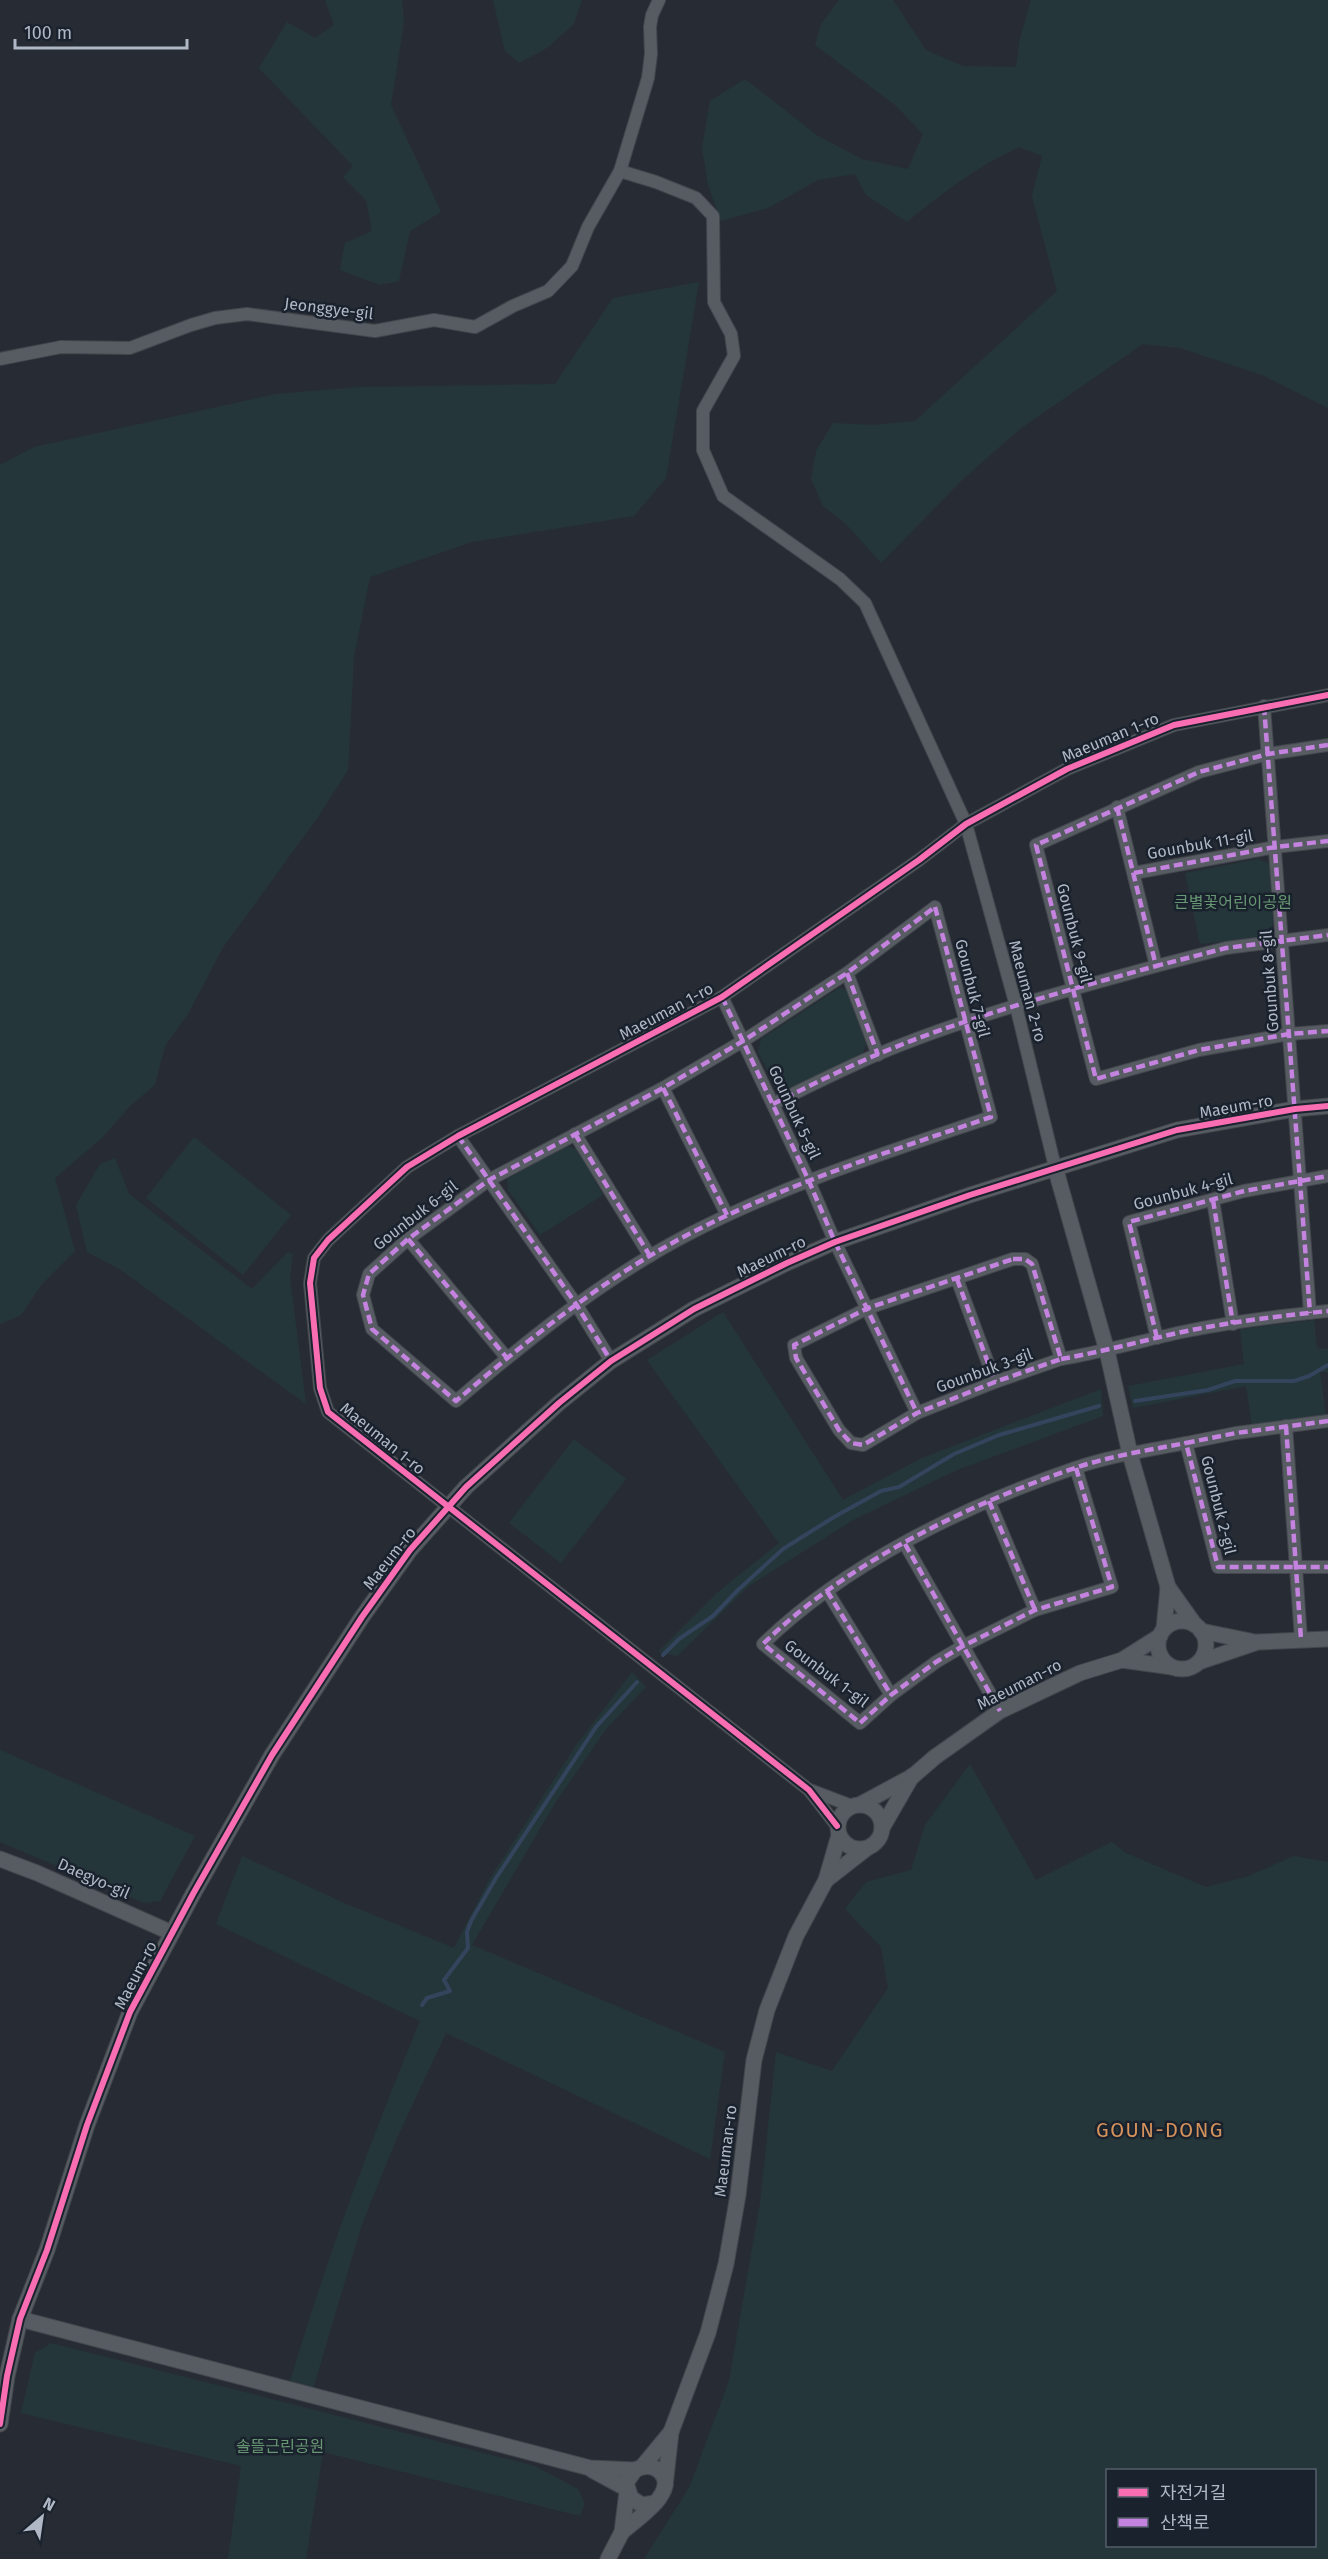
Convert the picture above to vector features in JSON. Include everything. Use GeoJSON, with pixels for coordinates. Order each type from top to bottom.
{"type":"FeatureCollection","features":[{"type":"Feature","properties":{"kind":"street","name":"Jeonggye-gil"},"geometry":{"type":"LineString","coordinates":[[0,359],[61,347],[130,348],[199,322],[247,314],[375,331],[434,320],[475,327],[513,306],[548,291],[572,266],[588,227],[620,171],[648,78],[651,54],[650,27],[652,15],[659,0]]}},
{"type":"Feature","properties":{"kind":"street","name":"Maeuman 2-ro"},"geometry":{"type":"LineString","coordinates":[[620,171],[696,198],[713,216],[714,302],[731,334],[734,356],[703,411],[703,450],[723,496],[840,579],[865,603],[966,824],[1016,1006],[1055,1167]]}},
{"type":"Feature","properties":{"kind":"street","name":"Maeuman 1-ro"},"geometry":{"type":"LineString","coordinates":[[809,1790],[328,1413],[320,1388],[310,1283],[314,1258],[328,1240],[407,1167],[458,1136],[722,997],[919,860],[966,824],[1067,769],[1174,725],[1328,694]]}},
{"type":"Feature","properties":{"kind":"street","name":"Gounbuk 8-gil"},"geometry":{"type":"LineString","coordinates":[[1264,706],[1310,1313]]}},
{"type":"Feature","properties":{"kind":"street","name":"Gounbuk 9-gil"},"geometry":{"type":"LineString","coordinates":[[1289,1034],[1198,1050],[1096,1079],[1036,845],[1199,772],[1268,754],[1328,745]]}},
{"type":"Feature","properties":{"kind":"street"},"geometry":{"type":"LineString","coordinates":[[1117,807],[1134,873]]}},
{"type":"Feature","properties":{"kind":"street","name":"Gounbuk 11-gil"},"geometry":{"type":"LineString","coordinates":[[1156,966],[1134,873],[1275,847],[1328,841]]}},
{"type":"Feature","properties":{"kind":"street","name":"Gounbuk 7-gil"},"geometry":{"type":"LineString","coordinates":[[743,1041],[847,973],[935,907],[991,1117],[808,1179]]}},
{"type":"Feature","properties":{"kind":"street"},"geometry":{"type":"LineString","coordinates":[[773,1104],[878,1055],[1016,1006],[1226,948],[1328,935]]}},
{"type":"Feature","properties":{"kind":"street"},"geometry":{"type":"LineString","coordinates":[[847,973],[878,1055]]}},
{"type":"Feature","properties":{"kind":"street","name":"Gounbuk 5-gil"},"geometry":{"type":"LineString","coordinates":[[722,997],[917,1413]]}},
{"type":"Feature","properties":{"kind":"street"},"geometry":{"type":"LineString","coordinates":[[1289,1034],[1328,1030]]}},
{"type":"Feature","properties":{"kind":"street","name":"Gounbuk 6-gil"},"geometry":{"type":"LineString","coordinates":[[743,1041],[663,1088],[489,1180],[408,1239],[369,1274],[363,1295],[372,1329],[456,1401],[576,1304],[650,1256],[727,1215],[808,1179]]}},
{"type":"Feature","properties":{"kind":"street"},"geometry":{"type":"LineString","coordinates":[[663,1088],[727,1215]]}},
{"type":"Feature","properties":{"kind":"street","name":"Maeum-ro"},"geometry":{"type":"LineString","coordinates":[[0,2424],[7,2376],[20,2319],[47,2250],[87,2126],[130,2012],[272,1755],[350,1635],[410,1550],[466,1487],[559,1403],[611,1361],[694,1310],[835,1242],[1055,1167],[1177,1130],[1295,1109],[1328,1106]]}},
{"type":"Feature","properties":{"kind":"street"},"geometry":{"type":"LineString","coordinates":[[575,1134],[650,1256]]}},
{"type":"Feature","properties":{"kind":"street"},"geometry":{"type":"LineString","coordinates":[[458,1136],[576,1304],[611,1361]]}},
{"type":"Feature","properties":{"kind":"street"},"geometry":{"type":"LineString","coordinates":[[1055,1167],[1107,1351],[1130,1454],[1168,1587],[1198,1628],[1206,1644],[1203,1657],[1199,1662]]}},
{"type":"Feature","properties":{"kind":"street","name":"Gounbuk 4-gil"},"geometry":{"type":"LineString","coordinates":[[1157,1338],[1129,1222],[1213,1200],[1300,1180],[1328,1176]]}},
{"type":"Feature","properties":{"kind":"street"},"geometry":{"type":"LineString","coordinates":[[1213,1200],[1233,1324]]}},
{"type":"Feature","properties":{"kind":"street"},"geometry":{"type":"LineString","coordinates":[[408,1239],[507,1358]]}},
{"type":"Feature","properties":{"kind":"street","name":"Gounbuk 3-gil"},"geometry":{"type":"LineString","coordinates":[[1013,1259],[1025,1259],[1032,1264],[1061,1359],[917,1413],[863,1445],[851,1443],[839,1430],[796,1358],[794,1345],[868,1308],[957,1279],[1013,1259]]}},
{"type":"Feature","properties":{"kind":"street"},"geometry":{"type":"LineString","coordinates":[[957,1279],[995,1382]]}},
{"type":"Feature","properties":{"kind":"street"},"geometry":{"type":"LineString","coordinates":[[1061,1359],[1233,1324],[1328,1311]]}},
{"type":"Feature","properties":{"kind":"street","name":"Gounbuk 2-gil"},"geometry":{"type":"LineString","coordinates":[[1130,1454],[1286,1426],[1328,1421]]}},
{"type":"Feature","properties":{"kind":"street"},"geometry":{"type":"LineString","coordinates":[[1286,1426],[1298,1567],[1301,1639]]}},
{"type":"Feature","properties":{"kind":"street","name":"Gounbuk 2-gil"},"geometry":{"type":"LineString","coordinates":[[1186,1443],[1218,1567],[1328,1567]]}},
{"type":"Feature","properties":{"kind":"street","name":"Gounbuk 1-gil"},"geometry":{"type":"LineString","coordinates":[[1076,1468],[1112,1587],[1035,1610],[963,1646],[936,1662],[891,1695],[860,1723],[762,1644],[789,1619],[827,1590],[905,1544],[989,1501],[1076,1468],[1130,1454]]}},
{"type":"Feature","properties":{"kind":"street"},"geometry":{"type":"LineString","coordinates":[[989,1501],[1035,1610]]}},
{"type":"Feature","properties":{"kind":"street"},"geometry":{"type":"LineString","coordinates":[[905,1544],[1000,1711]]}},
{"type":"Feature","properties":{"kind":"street"},"geometry":{"type":"LineString","coordinates":[[1168,1587],[1159,1651],[1167,1663],[1173,1667]]}},
{"type":"Feature","properties":{"kind":"street"},"geometry":{"type":"LineString","coordinates":[[827,1590],[891,1695]]}},
{"type":"Feature","properties":{"kind":"street"},"geometry":{"type":"LineString","coordinates":[[1122,1660],[1176,1622],[1182,1621],[1198,1628],[1258,1642]]}},
{"type":"Feature","properties":{"kind":"street"},"geometry":{"type":"LineString","coordinates":[[1122,1660],[1187,1668],[1258,1642],[1328,1639]]}},
{"type":"Feature","properties":{"kind":"street","name":"Maeuman-ro"},"geometry":{"type":"LineString","coordinates":[[913,1776],[935,1757],[1000,1711],[1080,1673],[1122,1660]]}},
{"type":"Feature","properties":{"kind":"street"},"geometry":{"type":"LineString","coordinates":[[826,1880],[842,1814],[913,1776]]}},
{"type":"Feature","properties":{"kind":"street"},"geometry":{"type":"LineString","coordinates":[[826,1880],[878,1840],[882,1828],[913,1776]]}},
{"type":"Feature","properties":{"kind":"street"},"geometry":{"type":"LineString","coordinates":[[809,1790],[874,1809],[882,1828]]}},
{"type":"Feature","properties":{"kind":"street"},"geometry":{"type":"LineString","coordinates":[[809,1790],[847,1846],[860,1850],[867,1848]]}},
{"type":"Feature","properties":{"kind":"street","name":"Daegyo-gil"},"geometry":{"type":"LineString","coordinates":[[0,1859],[172,1933]]}},
{"type":"Feature","properties":{"kind":"street","name":"Maeuman-ro"},"geometry":{"type":"LineString","coordinates":[[671,2432],[708,2333],[726,2264],[738,2195],[754,2060],[767,2010],[796,1936],[826,1880]]}},
{"type":"Feature","properties":{"kind":"street"},"geometry":{"type":"LineString","coordinates":[[20,2319],[590,2468],[638,2468],[658,2471],[662,2475],[665,2486]]}},
{"type":"Feature","properties":{"kind":"street"},"geometry":{"type":"LineString","coordinates":[[608,2559],[622,2532],[628,2478],[671,2432]]}},
{"type":"Feature","properties":{"kind":"street"},"geometry":{"type":"LineString","coordinates":[[622,2532],[663,2496],[671,2432]]}},
{"type":"Feature","properties":{"kind":"street"},"geometry":{"type":"LineString","coordinates":[[590,2468],[627,2490],[636,2502],[642,2505],[655,2503]]}},
{"type":"Feature","properties":{"kind":"green space"},"geometry":{"type":"Polygon","coordinates":[[[325,0],[402,0],[404,22],[391,105],[441,212],[410,231],[399,281],[380,285],[340,270],[345,243],[372,231],[366,200],[343,177],[353,166],[259,68],[287,22],[315,38],[334,25],[325,0]]]}},
{"type":"Feature","properties":{"kind":"green space"},"geometry":{"type":"Polygon","coordinates":[[[493,0],[582,0],[574,24],[547,48],[519,63],[505,51],[493,0]]]}},
{"type":"Feature","properties":{"kind":"green space"},"geometry":{"type":"Polygon","coordinates":[[[839,0],[893,0],[926,50],[963,66],[1016,67],[1020,38],[1031,0],[1328,0],[1328,408],[1262,375],[1180,348],[1143,344],[1020,429],[963,479],[881,563],[846,524],[823,506],[811,479],[816,451],[833,423],[873,425],[915,421],[1057,291],[1032,196],[1042,156],[1019,147],[961,181],[907,222],[866,195],[855,174],[818,180],[768,208],[721,221],[708,185],[702,148],[710,101],[745,79],[818,136],[862,159],[908,169],[923,134],[895,105],[815,45],[821,24],[839,0]]]}},
{"type":"Feature","properties":{"kind":"green space"},"geometry":{"type":"Polygon","coordinates":[[[699,282],[666,478],[634,516],[472,542],[370,577],[354,657],[348,770],[318,817],[222,949],[188,1014],[165,1046],[155,1085],[129,1107],[103,1137],[55,1178],[75,1251],[42,1284],[21,1315],[0,1324],[0,465],[34,447],[276,394],[361,387],[555,384],[613,298],[699,282]]]}},
{"type":"Feature","properties":{"kind":"green space","name":"큰별꽃어린이공원"},"geometry":{"type":"Polygon","coordinates":[[[1258,859],[1271,864],[1273,922],[1268,937],[1200,944],[1185,873],[1258,859]]]}},
{"type":"Feature","properties":{"kind":"green space"},"geometry":{"type":"Polygon","coordinates":[[[839,988],[847,990],[866,1044],[862,1056],[791,1088],[775,1085],[758,1052],[761,1039],[839,988]]]}},
{"type":"Feature","properties":{"kind":"green space"},"geometry":{"type":"Polygon","coordinates":[[[194,1137],[291,1215],[243,1275],[146,1198],[194,1137]]]}},
{"type":"Feature","properties":{"kind":"green space"},"geometry":{"type":"Polygon","coordinates":[[[566,1146],[577,1149],[603,1195],[540,1235],[508,1190],[507,1178],[566,1146]]]}},
{"type":"Feature","properties":{"kind":"green space"},"geometry":{"type":"Polygon","coordinates":[[[115,1158],[129,1194],[252,1289],[288,1252],[293,1254],[290,1278],[306,1404],[121,1270],[87,1252],[76,1205],[100,1164],[115,1158]]]}},
{"type":"Feature","properties":{"kind":"green space"},"geometry":{"type":"Polygon","coordinates":[[[723,1312],[843,1500],[922,1458],[1101,1389],[1103,1416],[957,1470],[853,1520],[750,1585],[677,1656],[658,1652],[718,1592],[779,1543],[647,1360],[723,1312]]]}},
{"type":"Feature","properties":{"kind":"green space"},"geometry":{"type":"Polygon","coordinates":[[[1314,1320],[1317,1348],[1328,1349],[1328,1372],[1320,1372],[1326,1415],[1252,1425],[1246,1386],[1133,1408],[1128,1386],[1244,1364],[1240,1329],[1314,1320]]]}},
{"type":"Feature","properties":{"kind":"green space"},"geometry":{"type":"Polygon","coordinates":[[[574,1439],[626,1479],[561,1563],[509,1523],[574,1439]]]}},
{"type":"Feature","properties":{"kind":"green space"},"geometry":{"type":"Polygon","coordinates":[[[632,1672],[646,1687],[607,1728],[555,1803],[472,1945],[725,2052],[710,2159],[446,2033],[396,2140],[362,2224],[313,2389],[290,2382],[350,2200],[420,2021],[216,1924],[242,1856],[342,1902],[454,1948],[489,1880],[575,1747],[632,1672]]]}},
{"type":"Feature","properties":{"kind":"green space"},"geometry":{"type":"Polygon","coordinates":[[[0,1750],[195,1836],[160,1901],[144,1903],[0,1842],[0,1750]]]}},
{"type":"Feature","properties":{"kind":"green space"},"geometry":{"type":"Polygon","coordinates":[[[970,1764],[1036,1880],[1112,1842],[1126,1853],[1206,1887],[1246,1877],[1294,1856],[1328,1862],[1328,2559],[644,2559],[689,2488],[729,2381],[760,2203],[776,2052],[832,2071],[888,1988],[881,1947],[845,1909],[866,1882],[911,1870],[925,1825],[970,1764]]]}},
{"type":"Feature","properties":{"kind":"green space","name":"솔뜰근린공원"},"geometry":{"type":"Polygon","coordinates":[[[51,2343],[535,2466],[578,2489],[585,2504],[580,2516],[323,2452],[306,2559],[228,2559],[241,2466],[21,2413],[35,2353],[51,2343]]]}},
{"type":"Feature","properties":{"kind":"waterway"},"geometry":{"type":"LineString","coordinates":[[1135,1401],[1208,1390],[1235,1381],[1294,1381],[1309,1376],[1328,1365]]}},
{"type":"Feature","properties":{"kind":"waterway"},"geometry":{"type":"LineString","coordinates":[[663,1655],[679,1639],[713,1616],[783,1549],[834,1517],[881,1491],[899,1487],[954,1454],[999,1435],[1099,1406]]}},
{"type":"Feature","properties":{"kind":"waterway"},"geometry":{"type":"LineString","coordinates":[[422,2005],[427,1998],[450,1991],[444,1980],[468,1948],[467,1932],[471,1921],[496,1878],[596,1727],[637,1682]]}},
{"type":"Feature","properties":{"kind":"marked path"},"geometry":{"type":"LineString","coordinates":[[1264,706],[1310,1313]]}},
{"type":"Feature","properties":{"kind":"marked path"},"geometry":{"type":"LineString","coordinates":[[1328,745],[1268,754],[1199,772],[1036,845],[1096,1079],[1199,1050],[1289,1034],[1328,1031]]}},
{"type":"Feature","properties":{"kind":"marked path"},"geometry":{"type":"LineString","coordinates":[[1117,807],[1156,966],[1226,948],[1328,935]]}},
{"type":"Feature","properties":{"kind":"marked path"},"geometry":{"type":"LineString","coordinates":[[1134,873],[1275,847],[1328,841]]}},
{"type":"Feature","properties":{"kind":"marked path"},"geometry":{"type":"LineString","coordinates":[[935,907],[991,1117],[800,1184],[689,1234],[597,1290],[511,1355],[456,1401],[372,1329],[363,1295],[369,1274],[408,1239],[489,1180],[663,1088],[743,1041],[847,973],[935,907]]}},
{"type":"Feature","properties":{"kind":"marked path"},"geometry":{"type":"LineString","coordinates":[[773,1104],[910,1041],[1014,1006],[1156,966]]}},
{"type":"Feature","properties":{"kind":"marked path"},"geometry":{"type":"LineString","coordinates":[[847,973],[878,1055]]}},
{"type":"Feature","properties":{"kind":"marked path"},"geometry":{"type":"LineString","coordinates":[[722,997],[917,1413]]}},
{"type":"Feature","properties":{"kind":"marked path"},"geometry":{"type":"LineString","coordinates":[[663,1088],[727,1215]]}},
{"type":"Feature","properties":{"kind":"marked path"},"geometry":{"type":"LineString","coordinates":[[575,1134],[650,1256]]}},
{"type":"Feature","properties":{"kind":"marked path"},"geometry":{"type":"LineString","coordinates":[[458,1136],[576,1304],[611,1361]]}},
{"type":"Feature","properties":{"kind":"marked path"},"geometry":{"type":"LineString","coordinates":[[1157,1338],[1129,1222],[1244,1191],[1328,1176]]}},
{"type":"Feature","properties":{"kind":"marked path"},"geometry":{"type":"LineString","coordinates":[[1213,1200],[1233,1324]]}},
{"type":"Feature","properties":{"kind":"marked path"},"geometry":{"type":"LineString","coordinates":[[408,1239],[507,1358]]}},
{"type":"Feature","properties":{"kind":"marked path"},"geometry":{"type":"LineString","coordinates":[[1013,1259],[1025,1259],[1032,1264],[1061,1359],[917,1413],[863,1445],[851,1443],[839,1430],[796,1358],[794,1345],[868,1308],[1013,1259]]}},
{"type":"Feature","properties":{"kind":"marked path"},"geometry":{"type":"LineString","coordinates":[[957,1279],[995,1382]]}},
{"type":"Feature","properties":{"kind":"marked path"},"geometry":{"type":"LineString","coordinates":[[1061,1359],[1200,1328],[1328,1311]]}},
{"type":"Feature","properties":{"kind":"marked path"},"geometry":{"type":"LineString","coordinates":[[1328,1421],[1236,1433],[1186,1443],[1218,1567],[1328,1567]]}},
{"type":"Feature","properties":{"kind":"marked path"},"geometry":{"type":"LineString","coordinates":[[1286,1426],[1301,1639]]}},
{"type":"Feature","properties":{"kind":"marked path"},"geometry":{"type":"LineString","coordinates":[[1076,1468],[1112,1587],[1035,1610],[963,1646],[936,1662],[891,1695],[860,1723],[763,1644],[795,1615],[831,1588],[869,1563],[950,1519],[1075,1468],[1186,1443]]}},
{"type":"Feature","properties":{"kind":"marked path"},"geometry":{"type":"LineString","coordinates":[[989,1501],[1035,1610]]}},
{"type":"Feature","properties":{"kind":"marked path"},"geometry":{"type":"LineString","coordinates":[[905,1544],[1000,1711]]}},
{"type":"Feature","properties":{"kind":"marked path"},"geometry":{"type":"LineString","coordinates":[[827,1591],[891,1695]]}},
{"type":"Feature","properties":{"kind":"cycle path"},"geometry":{"type":"LineString","coordinates":[[837,1826],[809,1790],[328,1412],[320,1388],[310,1283],[314,1258],[328,1240],[407,1167],[458,1136],[722,997],[919,860],[966,824],[1067,769],[1174,725],[1328,695]]}},
{"type":"Feature","properties":{"kind":"cycle path"},"geometry":{"type":"LineString","coordinates":[[0,2424],[7,2376],[20,2319],[47,2250],[87,2125],[130,2012],[193,1894],[272,1755],[362,1617],[410,1550],[466,1487],[559,1403],[611,1361],[694,1309],[787,1263],[835,1242],[970,1195],[1177,1130],[1295,1109],[1328,1106]]}},
{"type":"Feature","properties":{"kind":"district","name":"GOUN-DONG"},"geometry":{"type":"Point","coordinates":[1160,2130]}}]}
